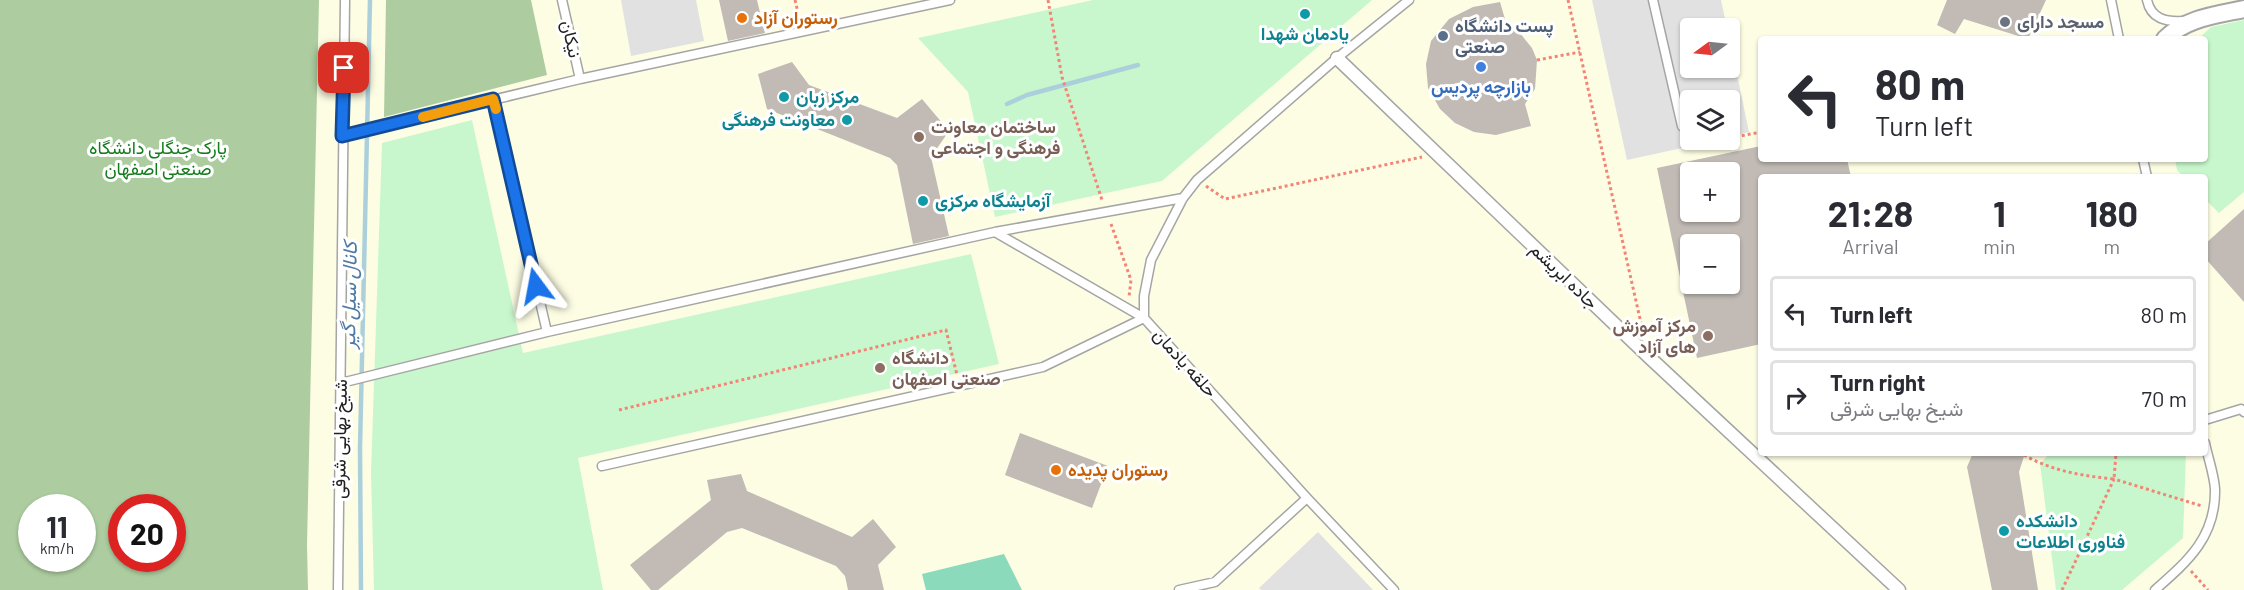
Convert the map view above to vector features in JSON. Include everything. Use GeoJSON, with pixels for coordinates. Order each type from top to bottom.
{"type":"FeatureCollection","features":[{"type":"Feature","properties":{"kind":"street"},"geometry":{"type":"LineString","coordinates":[[2168,36],[2174,30],[2197,20],[2244,9]]}},
{"type":"Feature","properties":{"kind":"street","name":"جاده ابریشم"},"geometry":{"type":"LineString","coordinates":[[1337,58],[1649,357],[1899,590]]}},
{"type":"Feature","properties":{"kind":"lane","name":"شیخ بهایی شرقی"},"geometry":{"type":"LineString","coordinates":[[338,590],[345,0]]}},
{"type":"Feature","properties":{"kind":"lane","name":"نیکان"},"geometry":{"type":"LineString","coordinates":[[562,0],[579,79]]}},
{"type":"Feature","properties":{"kind":"lane"},"geometry":{"type":"LineString","coordinates":[[342,136],[579,79],[950,0]]}},
{"type":"Feature","properties":{"kind":"lane","name":"حلقه یادمان"},"geometry":{"type":"LineString","coordinates":[[1394,590],[1144,318],[1144,296],[1151,260],[1183,198],[1197,180],[1337,58],[1408,0]]}},
{"type":"Feature","properties":{"kind":"lane"},"geometry":{"type":"LineString","coordinates":[[1653,0],[1680,117]]}},
{"type":"Feature","properties":{"kind":"lane"},"geometry":{"type":"LineString","coordinates":[[2111,0],[2118,36]]}},
{"type":"Feature","properties":{"kind":"lane"},"geometry":{"type":"LineString","coordinates":[[2147,0],[2151,12],[2162,20],[2170,22],[2197,20]]}},
{"type":"Feature","properties":{"kind":"lane"},"geometry":{"type":"LineString","coordinates":[[493,99],[547,332]]}},
{"type":"Feature","properties":{"kind":"lane"},"geometry":{"type":"LineString","coordinates":[[341,383],[547,332],[995,231],[1183,198]]}},
{"type":"Feature","properties":{"kind":"lane"},"geometry":{"type":"LineString","coordinates":[[995,231],[1144,318]]}},
{"type":"Feature","properties":{"kind":"lane"},"geometry":{"type":"LineString","coordinates":[[602,466],[1043,367],[1144,318]]}},
{"type":"Feature","properties":{"kind":"lane"},"geometry":{"type":"LineString","coordinates":[[2208,419],[2241,409],[2244,411]]}},
{"type":"Feature","properties":{"kind":"lane"},"geometry":{"type":"LineString","coordinates":[[2155,590],[2184,564],[2199,546],[2212,518],[2215,488],[2208,456]]}},
{"type":"Feature","properties":{"kind":"lane"},"geometry":{"type":"LineString","coordinates":[[1179,590],[1215,582],[1307,498]]}},
{"type":"Feature","properties":{"kind":"path"},"geometry":{"type":"LineString","coordinates":[[795,0],[802,31]]}},
{"type":"Feature","properties":{"kind":"path"},"geometry":{"type":"LineString","coordinates":[[1048,0],[1062,77],[1073,110]]}},
{"type":"Feature","properties":{"kind":"path"},"geometry":{"type":"LineString","coordinates":[[1568,0],[1649,357]]}},
{"type":"Feature","properties":{"kind":"path"},"geometry":{"type":"LineString","coordinates":[[1537,60],[1580,52]]}},
{"type":"Feature","properties":{"kind":"path"},"geometry":{"type":"LineString","coordinates":[[1740,136],[1758,133]]}},
{"type":"Feature","properties":{"kind":"path"},"geometry":{"type":"LineString","coordinates":[[1197,180],[1225,199],[1436,154]]}},
{"type":"Feature","properties":{"kind":"path"},"geometry":{"type":"LineString","coordinates":[[619,410],[946,330],[960,386]]}},
{"type":"Feature","properties":{"kind":"path"},"geometry":{"type":"LineString","coordinates":[[2026,456],[2040,464],[2086,476],[2114,480],[2213,509]]}},
{"type":"Feature","properties":{"kind":"path"},"geometry":{"type":"LineString","coordinates":[[2062,590],[2114,480],[2116,456]]}},
{"type":"Feature","properties":{"kind":"path"},"geometry":{"type":"LineString","coordinates":[[2184,564],[2208,590]]}},
{"type":"Feature","properties":{"kind":"shaded area","name":"دانشگاه صنعتی اصفهان"},"geometry":{"type":"Polygon","coordinates":[[[0,0],[2244,0],[2244,590],[0,590],[0,0]]]}},
{"type":"Feature","properties":{"kind":"shaded area"},"geometry":{"type":"Polygon","coordinates":[[[621,0],[696,0],[704,41],[631,56],[621,0]]]}},
{"type":"Feature","properties":{"kind":"shaded area"},"geometry":{"type":"Polygon","coordinates":[[[1592,0],[1721,0],[1725,18],[1680,18],[1680,78],[1738,78],[1749,132],[1740,134],[1740,90],[1680,90],[1680,148],[1627,160],[1592,0]]]}},
{"type":"Feature","properties":{"kind":"shaded area"},"geometry":{"type":"Polygon","coordinates":[[[1318,532],[1373,590],[1261,590],[1259,588],[1318,532]]]}},
{"type":"Feature","properties":{"kind":"green space","name":"پارک جنگلی دانشگاه صنعتی اصفهان"},"geometry":{"type":"Polygon","coordinates":[[[0,0],[319,0],[307,545],[308,590],[0,590],[0,0]]]}},
{"type":"Feature","properties":{"kind":"green space"},"geometry":{"type":"Polygon","coordinates":[[[386,0],[531,0],[547,75],[384,117],[386,0]]]}},
{"type":"Feature","properties":{"kind":"green space"},"geometry":{"type":"Polygon","coordinates":[[[1093,0],[1372,0],[1162,181],[995,217],[968,92],[918,38],[1093,0]]]}},
{"type":"Feature","properties":{"kind":"green space"},"geometry":{"type":"Polygon","coordinates":[[[2244,20],[2244,192],[2219,213],[2208,202],[2208,174],[2181,174],[2177,170],[2176,162],[2208,162],[2208,36],[2201,36],[2211,27],[2244,20]]]}},
{"type":"Feature","properties":{"kind":"green space"},"geometry":{"type":"Polygon","coordinates":[[[472,120],[523,353],[971,254],[999,364],[578,458],[603,590],[374,590],[371,473],[382,143],[472,120]]]}},
{"type":"Feature","properties":{"kind":"green space"},"geometry":{"type":"Polygon","coordinates":[[[2047,456],[2186,456],[2183,538],[2122,590],[2056,590],[2040,464],[2047,456]]]}},
{"type":"Feature","properties":{"kind":"green space"},"geometry":{"type":"Polygon","coordinates":[[[1004,554],[1022,590],[926,590],[922,574],[1004,554]]]}},
{"type":"Feature","properties":{"kind":"building","name":"رستوران آزاد"},"geometry":{"type":"Polygon","coordinates":[[[719,0],[757,0],[765,33],[728,41],[719,0]]]}},
{"type":"Feature","properties":{"kind":"building","name":"مسجد دارای"},"geometry":{"type":"Polygon","coordinates":[[[1947,0],[2046,0],[2029,36],[2018,36],[1964,19],[1955,34],[1937,25],[1947,0]]]}},
{"type":"Feature","properties":{"kind":"building","name":"بازارچه پردیس"},"geometry":{"type":"Polygon","coordinates":[[[1500,2],[1507,26],[1519,32],[1532,48],[1537,60],[1535,89],[1525,104],[1531,126],[1496,135],[1474,132],[1455,123],[1440,109],[1428,88],[1426,64],[1431,41],[1449,19],[1473,7],[1500,2]]]}},
{"type":"Feature","properties":{"kind":"building"},"geometry":{"type":"Polygon","coordinates":[[[792,62],[809,85],[897,118],[922,99],[949,131],[931,157],[949,236],[913,244],[897,165],[890,158],[767,109],[758,74],[792,62]]]}},
{"type":"Feature","properties":{"kind":"building"},"geometry":{"type":"Polygon","coordinates":[[[1758,147],[1758,162],[1848,162],[1850,174],[1758,174],[1758,345],[1697,358],[1684,294],[1740,294],[1740,234],[1680,234],[1680,277],[1657,168],[1680,163],[1680,222],[1740,222],[1740,162],[1685,162],[1758,147]]]}},
{"type":"Feature","properties":{"kind":"building"},"geometry":{"type":"Polygon","coordinates":[[[2244,209],[2244,302],[2208,261],[2208,241],[2244,209]]]}},
{"type":"Feature","properties":{"kind":"building","name":"رستوران پدیده"},"geometry":{"type":"Polygon","coordinates":[[[1020,433],[1108,466],[1092,508],[1005,475],[1020,433]]]}},
{"type":"Feature","properties":{"kind":"building","name":"دانشکده فناوری اطلاعات"},"geometry":{"type":"Polygon","coordinates":[[[1972,456],[2024,456],[2019,472],[2038,590],[1992,590],[1967,467],[1972,456]]]}},
{"type":"Feature","properties":{"kind":"building"},"geometry":{"type":"Polygon","coordinates":[[[741,474],[747,491],[852,537],[873,519],[896,547],[878,565],[884,590],[848,590],[845,576],[836,566],[742,528],[727,532],[658,590],[651,590],[630,565],[711,500],[707,480],[741,474]]]}},
{"type":"Feature","properties":{"kind":"waterway","name":"کانال سیل گیر"},"geometry":{"type":"LineString","coordinates":[[361,590],[360,448],[370,0]]}},
{"type":"Feature","properties":{"kind":"waterway"},"geometry":{"type":"LineString","coordinates":[[1007,104],[1027,95],[1138,65]]}},
{"type":"Feature","properties":{"kind":"slow traffic"},"geometry":{"type":"LineString","coordinates":[[423,117],[493,99],[496,109]]}},
{"type":"Feature","properties":{"kind":"place","name":"یادمان شهدا"},"geometry":{"type":"Point","coordinates":[1305,14]}},
{"type":"Feature","properties":{"kind":"place","name":"رستوران آزاد"},"geometry":{"type":"Point","coordinates":[742,18]}},
{"type":"Feature","properties":{"kind":"place","name":"مسجد دارای"},"geometry":{"type":"Point","coordinates":[2005,22]}},
{"type":"Feature","properties":{"kind":"place","name":"پست دانشگاه صنعتی"},"geometry":{"type":"Point","coordinates":[1443,36]}},
{"type":"Feature","properties":{"kind":"place","name":"بازارچه پردیس"},"geometry":{"type":"Point","coordinates":[1481,67]}},
{"type":"Feature","properties":{"kind":"place","name":"مرکز زبان"},"geometry":{"type":"Point","coordinates":[784,97]}},
{"type":"Feature","properties":{"kind":"place","name":"معاونت فرهنگی"},"geometry":{"type":"Point","coordinates":[847,120]}},
{"type":"Feature","properties":{"kind":"place","name":"ساختمان معاونت فرهنگی و اجتماعی"},"geometry":{"type":"Point","coordinates":[919,137]}},
{"type":"Feature","properties":{"kind":"place","name":"آزمایشگاه مرکزی"},"geometry":{"type":"Point","coordinates":[923,201]}},
{"type":"Feature","properties":{"kind":"place","name":"مرکز آموزش های آزاد"},"geometry":{"type":"Point","coordinates":[1708,336]}},
{"type":"Feature","properties":{"kind":"place","name":"دانشگاه صنعتی اصفهان"},"geometry":{"type":"Point","coordinates":[880,368]}},
{"type":"Feature","properties":{"kind":"place","name":"رستوران پدیده"},"geometry":{"type":"Point","coordinates":[1056,470]}},
{"type":"Feature","properties":{"kind":"place","name":"دانشکده فناوری اطلاعات"},"geometry":{"type":"Point","coordinates":[2004,531]}},
{"type":"Feature","properties":{"kind":"route"},"geometry":{"type":"LineString","coordinates":[[344,68],[342,136],[493,99],[536,286]]}}]}
